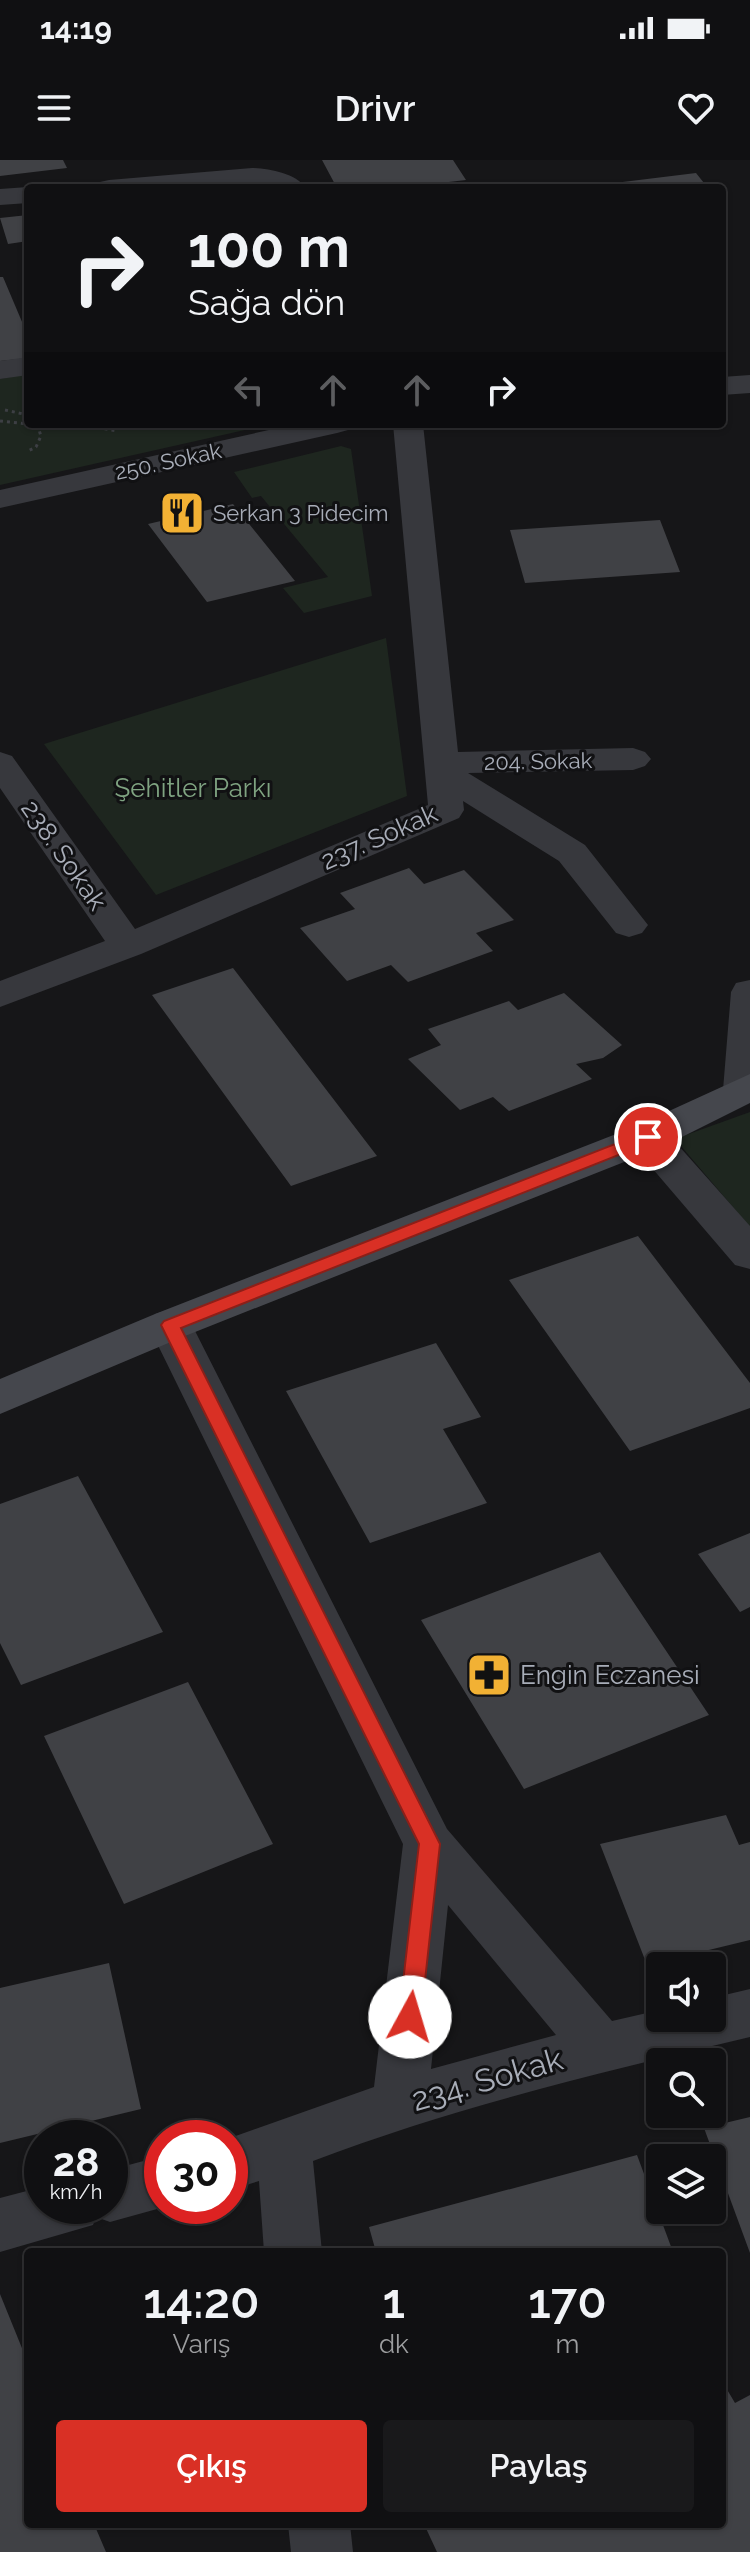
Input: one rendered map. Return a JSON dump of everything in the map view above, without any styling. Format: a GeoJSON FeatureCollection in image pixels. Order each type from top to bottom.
{"type":"FeatureCollection","features":[{"type":"Feature","properties":{"kind":"main road"},"geometry":{"type":"LineString","coordinates":[[0,1397],[170,1325],[648,1137],[747,1089]]}},
{"type":"Feature","properties":{"kind":"street"},"geometry":{"type":"LineString","coordinates":[[157,184],[252,176],[268,177],[284,184]]}},
{"type":"Feature","properties":{"kind":"street"},"geometry":{"type":"LineString","coordinates":[[0,197],[24,195]]}},
{"type":"Feature","properties":{"kind":"street"},"geometry":{"type":"LineString","coordinates":[[0,370],[24,367]]}},
{"type":"Feature","properties":{"kind":"street"},"geometry":{"type":"LineString","coordinates":[[726,386],[750,384]]}},
{"type":"Feature","properties":{"kind":"street","name":"250. Sokak"},"geometry":{"type":"LineString","coordinates":[[0,499],[319,428]]}},
{"type":"Feature","properties":{"kind":"street","name":"237. Sokak"},"geometry":{"type":"LineString","coordinates":[[0,995],[128,946],[446,810],[408,428]]}},
{"type":"Feature","properties":{"kind":"street","name":"204. Sokak"},"geometry":{"type":"LineString","coordinates":[[442,768],[633,759]]}},
{"type":"Feature","properties":{"kind":"street","name":"238. Sokak"},"geometry":{"type":"LineString","coordinates":[[0,763],[128,946]]}},
{"type":"Feature","properties":{"kind":"street"},"geometry":{"type":"LineString","coordinates":[[442,768],[572,853],[629,925]]}},
{"type":"Feature","properties":{"kind":"street"},"geometry":{"type":"LineString","coordinates":[[747,1089],[750,992]]}},
{"type":"Feature","properties":{"kind":"street"},"geometry":{"type":"LineString","coordinates":[[648,1137],[750,1254]]}},
{"type":"Feature","properties":{"kind":"street"},"geometry":{"type":"LineString","coordinates":[[170,1325],[429,1844],[600,2047]]}},
{"type":"Feature","properties":{"kind":"street"},"geometry":{"type":"LineString","coordinates":[[400,2104],[429,1844]]}},
{"type":"Feature","properties":{"kind":"street","name":"234. Sokak"},"geometry":{"type":"LineString","coordinates":[[248,2159],[284,2149],[400,2104],[600,2047],[750,2013]]}},
{"type":"Feature","properties":{"kind":"street"},"geometry":{"type":"LineString","coordinates":[[284,2149],[293,2248]]}},
{"type":"Feature","properties":{"kind":"street"},"geometry":{"type":"LineString","coordinates":[[0,2225],[24,2219]]}},
{"type":"Feature","properties":{"kind":"street"},"geometry":{"type":"LineString","coordinates":[[319,2528],[322,2552]]}},
{"type":"Feature","properties":{"kind":"path"},"geometry":{"type":"LineString","coordinates":[[0,409],[24,414]]}},
{"type":"Feature","properties":{"kind":"path"},"geometry":{"type":"LineString","coordinates":[[16,421],[24,415]]}},
{"type":"Feature","properties":{"kind":"path"},"geometry":{"type":"LineString","coordinates":[[0,421],[24,423]]}},
{"type":"Feature","properties":{"kind":"path"},"geometry":{"type":"LineString","coordinates":[[27,452],[36,447],[41,436],[35,428]]}},
{"type":"Feature","properties":{"kind":"path"},"geometry":{"type":"LineString","coordinates":[[100,428],[122,432]]}},
{"type":"Feature","properties":{"kind":"green space"},"geometry":{"type":"Polygon","coordinates":[[[24,375],[24,428],[254,428],[0,485],[0,379],[24,375]]]}},
{"type":"Feature","properties":{"kind":"green space"},"geometry":{"type":"Polygon","coordinates":[[[341,446],[351,449],[372,596],[304,613],[283,588],[328,577],[261,496],[252,498],[234,472],[341,446]]]}},
{"type":"Feature","properties":{"kind":"green space","name":"Şehitler Parkı"},"geometry":{"type":"Polygon","coordinates":[[[386,638],[407,796],[156,895],[44,744],[386,638]]]}},
{"type":"Feature","properties":{"kind":"green space"},"geometry":{"type":"Polygon","coordinates":[[[750,1112],[750,1227],[675,1139],[750,1112]]]}},
{"type":"Feature","properties":{"kind":"building"},"geometry":{"type":"Polygon","coordinates":[[[0,160],[63,160],[67,168],[0,176],[0,160]]]}},
{"type":"Feature","properties":{"kind":"building"},"geometry":{"type":"Polygon","coordinates":[[[322,160],[453,160],[466,180],[432,184],[335,184],[322,160]]]}},
{"type":"Feature","properties":{"kind":"building"},"geometry":{"type":"Polygon","coordinates":[[[696,173],[705,184],[606,184],[696,173]]]}},
{"type":"Feature","properties":{"kind":"building"},"geometry":{"type":"Polygon","coordinates":[[[24,215],[24,242],[8,244],[0,218],[24,215]]]}},
{"type":"Feature","properties":{"kind":"building"},"geometry":{"type":"Polygon","coordinates":[[[0,277],[3,277],[24,327],[24,358],[0,361],[0,277]]]}},
{"type":"Feature","properties":{"kind":"building"},"geometry":{"type":"Polygon","coordinates":[[[233,504],[295,581],[207,602],[148,524],[233,504]]]}},
{"type":"Feature","properties":{"kind":"building"},"geometry":{"type":"Polygon","coordinates":[[[660,520],[680,572],[525,583],[510,530],[660,520]]]}},
{"type":"Feature","properties":{"kind":"building"},"geometry":{"type":"Polygon","coordinates":[[[409,868],[424,884],[464,870],[514,920],[476,933],[493,951],[408,982],[391,965],[347,981],[300,928],[355,909],[340,893],[409,868]]]}},
{"type":"Feature","properties":{"kind":"building"},"geometry":{"type":"Polygon","coordinates":[[[233,968],[377,1156],[291,1186],[152,995],[233,968]]]}},
{"type":"Feature","properties":{"kind":"building"},"geometry":{"type":"Polygon","coordinates":[[[564,993],[622,1045],[603,1058],[576,1064],[592,1079],[509,1111],[493,1097],[460,1110],[408,1059],[441,1045],[428,1029],[509,1001],[518,1010],[564,993]]]}},
{"type":"Feature","properties":{"kind":"building"},"geometry":{"type":"Polygon","coordinates":[[[638,1236],[750,1383],[750,1408],[630,1451],[509,1280],[638,1236]]]}},
{"type":"Feature","properties":{"kind":"building"},"geometry":{"type":"Polygon","coordinates":[[[436,1343],[481,1417],[443,1429],[487,1503],[370,1543],[286,1391],[436,1343]]]}},
{"type":"Feature","properties":{"kind":"building"},"geometry":{"type":"Polygon","coordinates":[[[78,1476],[163,1632],[21,1685],[0,1643],[0,1504],[78,1476]]]}},
{"type":"Feature","properties":{"kind":"building"},"geometry":{"type":"Polygon","coordinates":[[[750,1533],[750,1607],[740,1612],[698,1554],[750,1533]]]}},
{"type":"Feature","properties":{"kind":"building"},"geometry":{"type":"Polygon","coordinates":[[[600,1552],[709,1715],[524,1789],[421,1620],[600,1552]]]}},
{"type":"Feature","properties":{"kind":"building"},"geometry":{"type":"Polygon","coordinates":[[[188,1682],[273,1844],[124,1904],[44,1736],[188,1682]]]}},
{"type":"Feature","properties":{"kind":"building"},"geometry":{"type":"Polygon","coordinates":[[[726,1815],[739,1845],[750,1842],[750,1940],[701,1952],[646,1952],[646,1962],[600,1844],[726,1815]]]}},
{"type":"Feature","properties":{"kind":"building"},"geometry":{"type":"Polygon","coordinates":[[[109,1963],[141,2109],[95,2120],[24,2120],[24,2137],[0,2143],[0,1988],[109,1963]]]}},
{"type":"Feature","properties":{"kind":"building"},"geometry":{"type":"Polygon","coordinates":[[[750,2117],[750,2253],[726,2188],[726,2144],[710,2144],[704,2128],[726,2128],[726,2123],[750,2117]]]}},
{"type":"Feature","properties":{"kind":"building"},"geometry":{"type":"Polygon","coordinates":[[[637,2155],[646,2179],[646,2224],[663,2224],[672,2248],[375,2248],[369,2227],[637,2155]]]}},
{"type":"Feature","properties":{"kind":"building"},"geometry":{"type":"Polygon","coordinates":[[[0,2294],[24,2353],[24,2528],[96,2528],[106,2552],[0,2552],[0,2294]]]}},
{"type":"Feature","properties":{"kind":"building"},"geometry":{"type":"Polygon","coordinates":[[[726,2388],[735,2403],[750,2395],[750,2552],[437,2552],[426,2528],[726,2528],[726,2388]]]}},
{"type":"Feature","properties":{"kind":"place","name":"Serkan 3 Pidecim"},"geometry":{"type":"Point","coordinates":[182,513]}},
{"type":"Feature","properties":{"kind":"place","name":"Engin Eczanesi"},"geometry":{"type":"Point","coordinates":[489,1675]}},
{"type":"Feature","properties":{"kind":"route"},"geometry":{"type":"LineString","coordinates":[[410,2017],[429,1844],[170,1325],[648,1137]]}}]}
